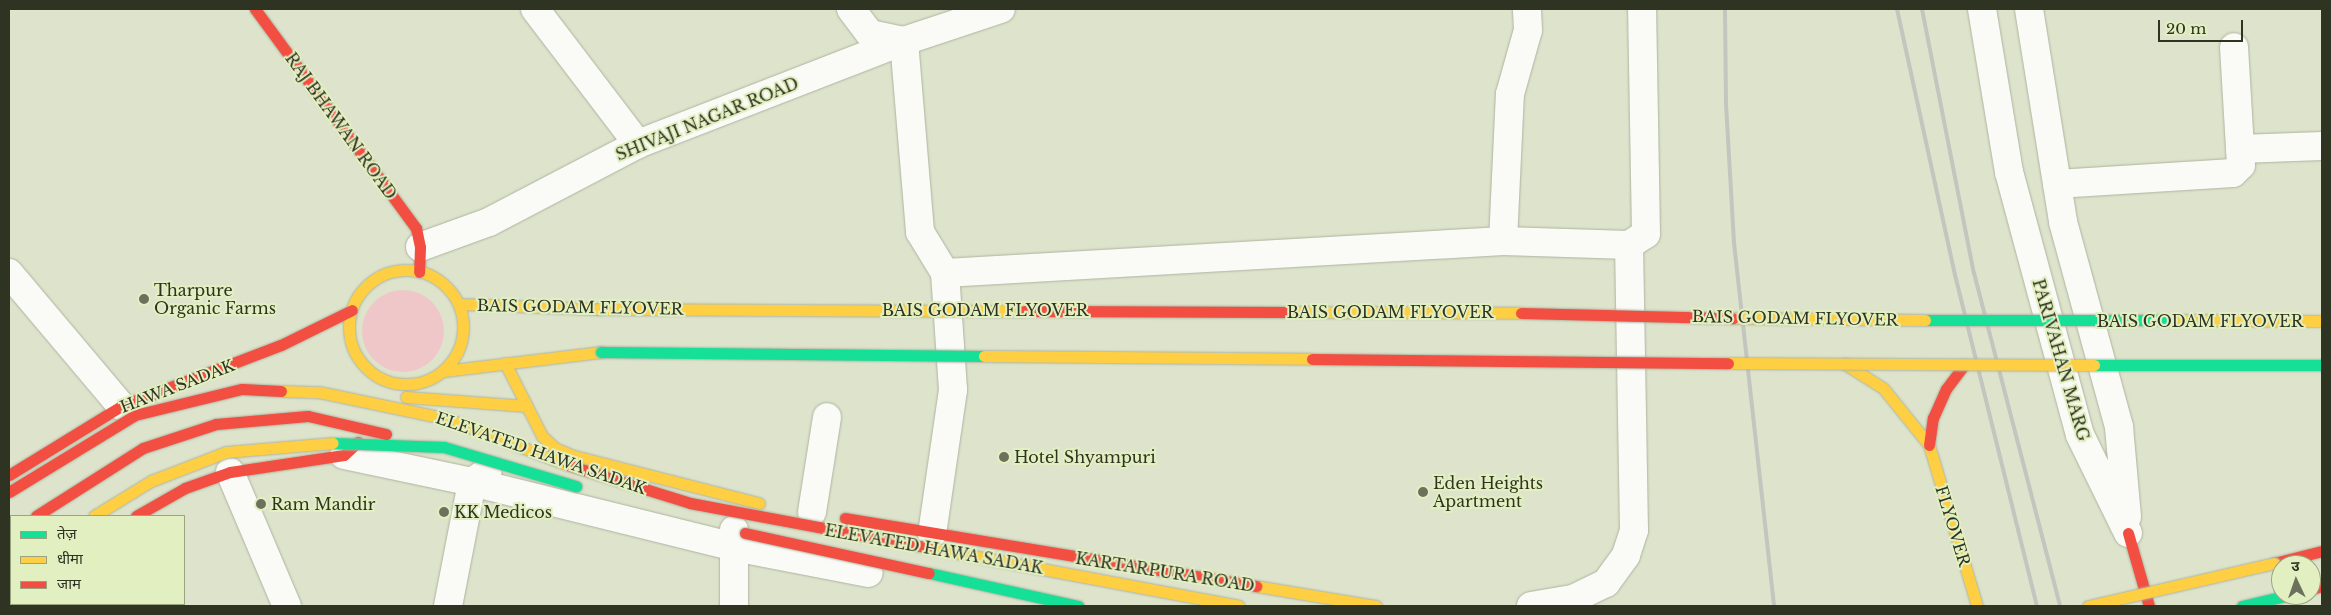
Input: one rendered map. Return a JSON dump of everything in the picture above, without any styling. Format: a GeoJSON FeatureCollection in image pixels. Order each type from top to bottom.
{"type":"FeatureCollection","features":[{"type":"Feature","properties":{"kind":"main road","name":"RAJ BHAWAN ROAD"},"geometry":{"type":"LineString","coordinates":[[255,9],[416,228],[420,259]]}},
{"type":"Feature","properties":{"kind":"main road"},"geometry":{"type":"LineString","coordinates":[[444,371],[456,357],[462,340],[463,321],[459,304],[449,289],[436,278],[420,259],[402,271],[386,274],[359,295],[352,310],[349,328],[352,346],[361,362],[375,375],[391,383],[410,384],[423,381],[444,371],[600,352],[1964,365],[2322,365]]}},
{"type":"Feature","properties":{"kind":"main road","name":"BAIS GODAM FLYOVER"},"geometry":{"type":"LineString","coordinates":[[459,304],[598,309],[1555,313],[1798,319],[2322,321]]}},
{"type":"Feature","properties":{"kind":"main road","name":"HAWA SADAK"},"geometry":{"type":"LineString","coordinates":[[9,476],[46,449],[122,406],[281,345],[352,310]]}},
{"type":"Feature","properties":{"kind":"main road"},"geometry":{"type":"LineString","coordinates":[[505,363],[542,436],[555,448],[574,456],[734,498],[773,505]]}},
{"type":"Feature","properties":{"kind":"main road","name":"FLYOVER"},"geometry":{"type":"LineString","coordinates":[[1845,364],[1883,388],[1929,445],[1977,606]]}},
{"type":"Feature","properties":{"kind":"main road","name":"FLYOVER"},"geometry":{"type":"LineString","coordinates":[[1929,445],[1933,418],[1964,365]]}},
{"type":"Feature","properties":{"kind":"main road"},"geometry":{"type":"LineString","coordinates":[[138,515],[185,488],[230,472],[344,455],[423,381]]}},
{"type":"Feature","properties":{"kind":"main road","name":"ELEVATED HAWA SADAK"},"geometry":{"type":"LineString","coordinates":[[9,492],[135,415],[242,390],[319,392],[448,419],[563,464],[690,503],[1239,606]]}},
{"type":"Feature","properties":{"kind":"main road"},"geometry":{"type":"LineString","coordinates":[[406,397],[526,406]]}},
{"type":"Feature","properties":{"kind":"main road"},"geometry":{"type":"LineString","coordinates":[[37,515],[77,487],[143,448],[216,424],[308,416],[444,447]]}},
{"type":"Feature","properties":{"kind":"main road","name":"ELEVATED HAWA SADAK"},"geometry":{"type":"LineString","coordinates":[[96,515],[152,481],[226,452],[321,443],[444,447],[586,490]]}},
{"type":"Feature","properties":{"kind":"main road","name":"KARTARPURA ROAD"},"geometry":{"type":"LineString","coordinates":[[816,513],[1033,551],[1376,606]]}},
{"type":"Feature","properties":{"kind":"main road"},"geometry":{"type":"LineString","coordinates":[[2128,533],[2149,606]]}},
{"type":"Feature","properties":{"kind":"main road","name":"ELEVATED HAWA SADAK"},"geometry":{"type":"LineString","coordinates":[[727,537],[1078,606]]}},
{"type":"Feature","properties":{"kind":"main road"},"geometry":{"type":"LineString","coordinates":[[2088,606],[2322,551]]}},
{"type":"Feature","properties":{"kind":"main road"},"geometry":{"type":"LineString","coordinates":[[2242,606],[2271,599]]}},
{"type":"Feature","properties":{"kind":"street"},"geometry":{"type":"LineString","coordinates":[[535,9],[638,144]]}},
{"type":"Feature","properties":{"kind":"street"},"geometry":{"type":"LineString","coordinates":[[851,9],[870,34],[904,41],[920,232],[945,273],[953,390],[932,534]]}},
{"type":"Feature","properties":{"kind":"street","name":"SHIVAJI NAGAR ROAD"},"geometry":{"type":"LineString","coordinates":[[420,259],[638,144],[904,41],[1001,9]]}},
{"type":"Feature","properties":{"kind":"street"},"geometry":{"type":"LineString","coordinates":[[1503,241],[1510,94],[1528,30],[1528,9]]}},
{"type":"Feature","properties":{"kind":"street"},"geometry":{"type":"LineString","coordinates":[[945,273],[1503,241],[1629,245],[1646,234],[1642,9]]}},
{"type":"Feature","properties":{"kind":"street","name":"PARIVAHAN MARG"},"geometry":{"type":"LineString","coordinates":[[1982,9],[2009,172],[2080,435],[2128,533]]}},
{"type":"Feature","properties":{"kind":"street"},"geometry":{"type":"LineString","coordinates":[[2029,9],[2064,222],[2119,427],[2128,533]]}},
{"type":"Feature","properties":{"kind":"street"},"geometry":{"type":"LineString","coordinates":[[2057,184],[2233,173],[2241,165],[2234,47]]}},
{"type":"Feature","properties":{"kind":"street"},"geometry":{"type":"LineString","coordinates":[[2240,149],[2322,146]]}},
{"type":"Feature","properties":{"kind":"street"},"geometry":{"type":"LineString","coordinates":[[1531,606],[1573,599],[1606,582],[1626,555],[1634,530],[1629,245]]}},
{"type":"Feature","properties":{"kind":"street"},"geometry":{"type":"LineString","coordinates":[[9,273],[122,406]]}},
{"type":"Feature","properties":{"kind":"street"},"geometry":{"type":"LineString","coordinates":[[816,513],[827,417]]}},
{"type":"Feature","properties":{"kind":"street"},"geometry":{"type":"LineString","coordinates":[[448,606],[472,482],[542,436]]}},
{"type":"Feature","properties":{"kind":"street"},"geometry":{"type":"LineString","coordinates":[[344,455],[727,537],[1030,605],[1033,551]]}},
{"type":"Feature","properties":{"kind":"street"},"geometry":{"type":"LineString","coordinates":[[230,472],[286,606]]}},
{"type":"Feature","properties":{"kind":"street"},"geometry":{"type":"LineString","coordinates":[[734,498],[727,537],[734,606]]}},
{"type":"Feature","properties":{"kind":"shaded area"},"geometry":{"type":"Polygon","coordinates":[[[403,290],[419,293],[432,302],[441,315],[444,331],[441,347],[432,360],[419,369],[403,372],[387,369],[374,360],[365,347],[362,331],[365,315],[374,302],[387,293],[403,290]]]}},
{"type":"Feature","properties":{"kind":"railway"},"geometry":{"type":"LineString","coordinates":[[1725,9],[1726,104],[1734,243],[1774,606]]}},
{"type":"Feature","properties":{"kind":"railway"},"geometry":{"type":"LineString","coordinates":[[1897,9],[1955,275],[2037,606]]}},
{"type":"Feature","properties":{"kind":"railway"},"geometry":{"type":"LineString","coordinates":[[1922,9],[1974,273],[2060,606]]}},
{"type":"Feature","properties":{"kind":"traffic: fast"},"geometry":{"type":"LineString","coordinates":[[1925,320],[2182,320]]}},
{"type":"Feature","properties":{"kind":"traffic: fast"},"geometry":{"type":"LineString","coordinates":[[601,352],[984,356]]}},
{"type":"Feature","properties":{"kind":"traffic: fast"},"geometry":{"type":"LineString","coordinates":[[2094,365],[2322,365]]}},
{"type":"Feature","properties":{"kind":"traffic: fast"},"geometry":{"type":"LineString","coordinates":[[333,443],[444,447],[576,486]]}},
{"type":"Feature","properties":{"kind":"traffic: fast"},"geometry":{"type":"LineString","coordinates":[[929,573],[1078,606]]}},
{"type":"Feature","properties":{"kind":"traffic: fast"},"geometry":{"type":"LineString","coordinates":[[2242,606],[2271,599]]}},
{"type":"Feature","properties":{"kind":"traffic: slow"},"geometry":{"type":"LineString","coordinates":[[406,270],[428,275],[446,287],[458,305],[463,327],[458,349],[446,367],[428,379],[406,384],[384,379],[366,367],[354,349],[349,327],[354,305],[366,287],[384,275],[406,270]]}},
{"type":"Feature","properties":{"kind":"traffic: slow"},"geometry":{"type":"LineString","coordinates":[[459,304],[598,309]]}},
{"type":"Feature","properties":{"kind":"traffic: slow"},"geometry":{"type":"LineString","coordinates":[[598,309],[1024,311]]}},
{"type":"Feature","properties":{"kind":"traffic: slow"},"geometry":{"type":"LineString","coordinates":[[1286,312],[1521,313]]}},
{"type":"Feature","properties":{"kind":"traffic: slow"},"geometry":{"type":"LineString","coordinates":[[1733,318],[1925,320]]}},
{"type":"Feature","properties":{"kind":"traffic: slow"},"geometry":{"type":"LineString","coordinates":[[2182,320],[2322,321]]}},
{"type":"Feature","properties":{"kind":"traffic: slow"},"geometry":{"type":"LineString","coordinates":[[444,371],[601,352]]}},
{"type":"Feature","properties":{"kind":"traffic: slow"},"geometry":{"type":"LineString","coordinates":[[984,356],[1312,359]]}},
{"type":"Feature","properties":{"kind":"traffic: slow"},"geometry":{"type":"LineString","coordinates":[[505,363],[542,436],[555,448],[574,456],[759,503]]}},
{"type":"Feature","properties":{"kind":"traffic: slow"},"geometry":{"type":"LineString","coordinates":[[1728,363],[2094,365]]}},
{"type":"Feature","properties":{"kind":"traffic: slow"},"geometry":{"type":"LineString","coordinates":[[1845,364],[1883,388],[1929,445],[1977,606]]}},
{"type":"Feature","properties":{"kind":"traffic: slow"},"geometry":{"type":"LineString","coordinates":[[281,391],[319,392],[448,419],[568,465]]}},
{"type":"Feature","properties":{"kind":"traffic: slow"},"geometry":{"type":"LineString","coordinates":[[406,397],[527,406]]}},
{"type":"Feature","properties":{"kind":"traffic: slow"},"geometry":{"type":"LineString","coordinates":[[96,515],[151,481],[226,452],[333,443]]}},
{"type":"Feature","properties":{"kind":"traffic: slow"},"geometry":{"type":"LineString","coordinates":[[930,548],[1239,606]]}},
{"type":"Feature","properties":{"kind":"traffic: slow"},"geometry":{"type":"LineString","coordinates":[[2088,606],[2271,564]]}},
{"type":"Feature","properties":{"kind":"traffic: slow"},"geometry":{"type":"LineString","coordinates":[[1256,586],[1376,606]]}},
{"type":"Feature","properties":{"kind":"traffic: jam"},"geometry":{"type":"LineString","coordinates":[[255,9],[416,228],[420,247],[419,272]]}},
{"type":"Feature","properties":{"kind":"traffic: jam"},"geometry":{"type":"LineString","coordinates":[[9,475],[121,406],[281,345],[352,310]]}},
{"type":"Feature","properties":{"kind":"traffic: jam"},"geometry":{"type":"LineString","coordinates":[[1024,311],[1286,312]]}},
{"type":"Feature","properties":{"kind":"traffic: jam"},"geometry":{"type":"LineString","coordinates":[[1521,313],[1733,318]]}},
{"type":"Feature","properties":{"kind":"traffic: jam"},"geometry":{"type":"LineString","coordinates":[[1312,359],[1728,363]]}},
{"type":"Feature","properties":{"kind":"traffic: jam"},"geometry":{"type":"LineString","coordinates":[[1929,445],[1933,418],[1946,389],[1964,365]]}},
{"type":"Feature","properties":{"kind":"traffic: jam"},"geometry":{"type":"LineString","coordinates":[[9,492],[135,415],[242,389],[281,391]]}},
{"type":"Feature","properties":{"kind":"traffic: jam"},"geometry":{"type":"LineString","coordinates":[[38,515],[143,448],[216,424],[308,416],[386,434]]}},
{"type":"Feature","properties":{"kind":"traffic: jam"},"geometry":{"type":"LineString","coordinates":[[138,515],[185,488],[230,472],[344,455],[358,442]]}},
{"type":"Feature","properties":{"kind":"traffic: jam"},"geometry":{"type":"LineString","coordinates":[[568,465],[690,503],[930,548]]}},
{"type":"Feature","properties":{"kind":"traffic: jam"},"geometry":{"type":"LineString","coordinates":[[845,518],[1256,586]]}},
{"type":"Feature","properties":{"kind":"traffic: jam"},"geometry":{"type":"LineString","coordinates":[[745,533],[929,573]]}},
{"type":"Feature","properties":{"kind":"traffic: jam"},"geometry":{"type":"LineString","coordinates":[[2128,533],[2149,606]]}},
{"type":"Feature","properties":{"kind":"traffic: jam"},"geometry":{"type":"LineString","coordinates":[[2306,555],[2322,551]]}},
{"type":"Feature","properties":{"kind":"place","name":"Tharpure Organic Farms"},"geometry":{"type":"Point","coordinates":[144,299]}},
{"type":"Feature","properties":{"kind":"place","name":"Hotel Shyampuri"},"geometry":{"type":"Point","coordinates":[1004,457]}},
{"type":"Feature","properties":{"kind":"place","name":"Eden Heights Apartment"},"geometry":{"type":"Point","coordinates":[1423,492]}},
{"type":"Feature","properties":{"kind":"place","name":"Ram Mandir"},"geometry":{"type":"Point","coordinates":[261,504]}},
{"type":"Feature","properties":{"kind":"place","name":"KK Medicos"},"geometry":{"type":"Point","coordinates":[444,512]}}]}
